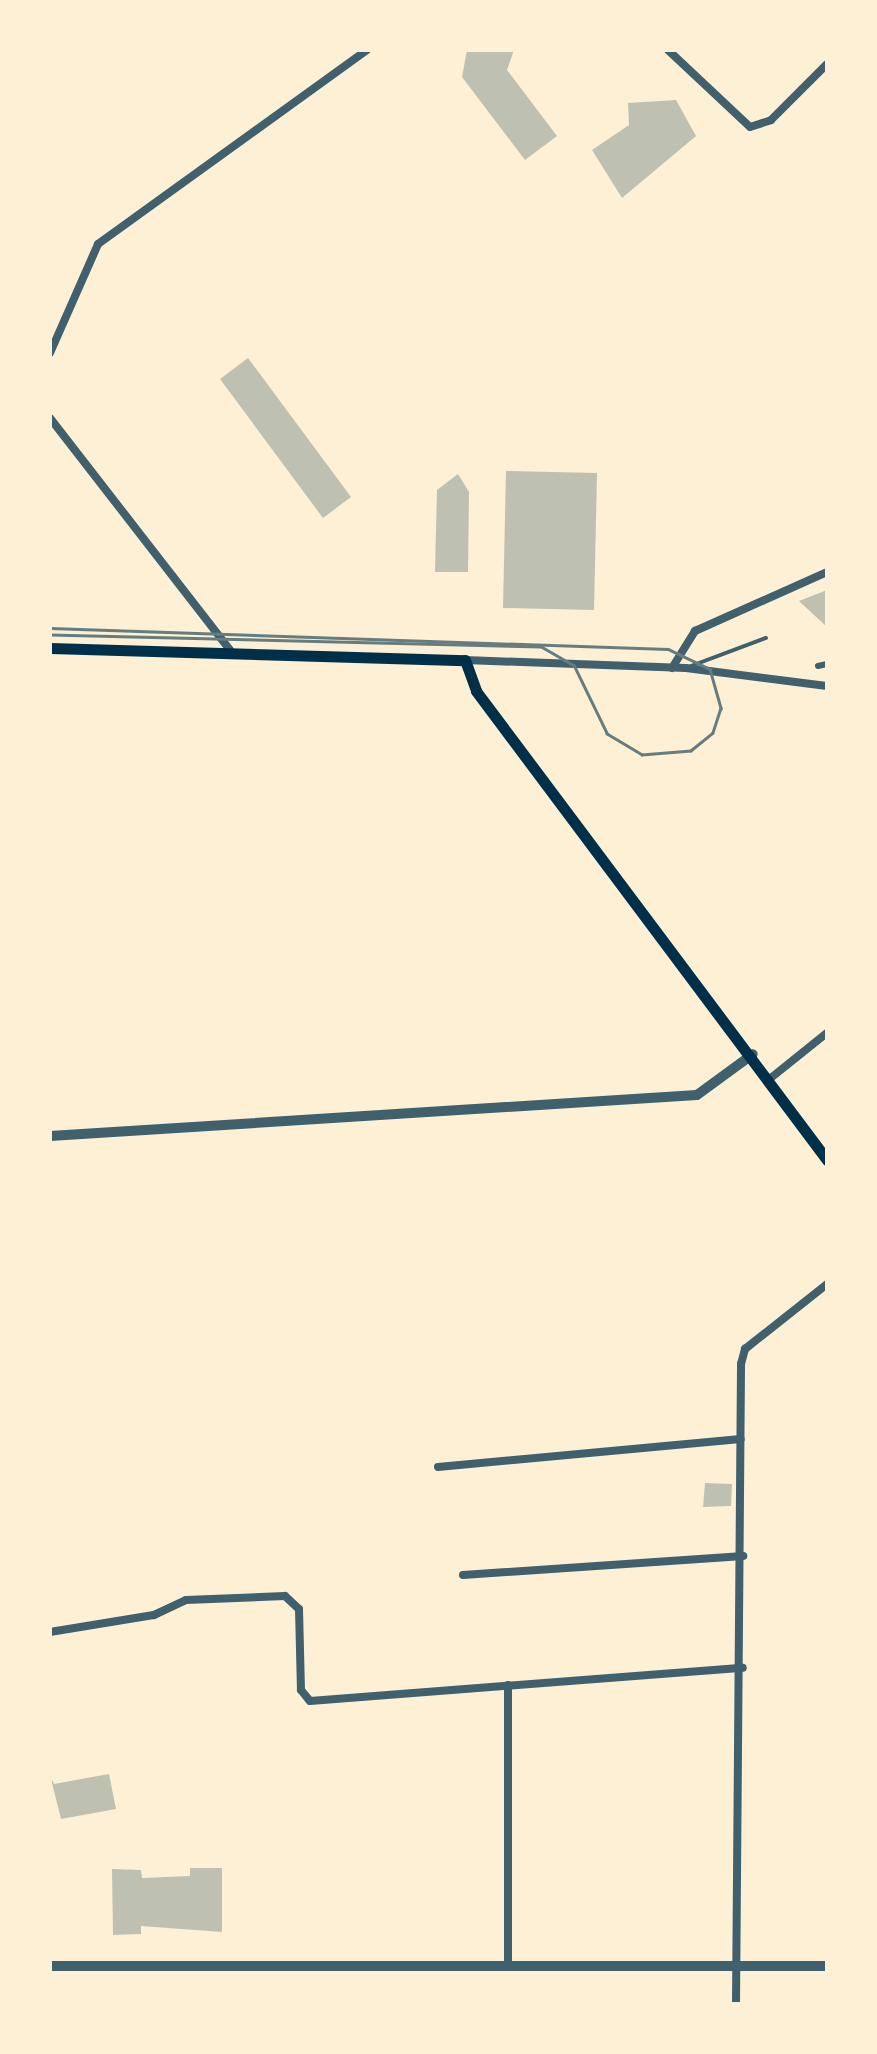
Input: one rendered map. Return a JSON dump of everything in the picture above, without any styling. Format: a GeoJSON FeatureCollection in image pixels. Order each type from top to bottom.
{"type":"FeatureCollection","features":[{"type":"Feature","properties":{"kind":"main road"},"geometry":{"type":"LineString","coordinates":[[50,648],[236,658],[465,660],[476,691],[772,1077],[827,1160]]}},
{"type":"Feature","properties":{"kind":"street"},"geometry":{"type":"LineString","coordinates":[[50,353],[98,244],[367,50]]}},
{"type":"Feature","properties":{"kind":"street"},"geometry":{"type":"LineString","coordinates":[[668,50],[750,127],[771,120],[827,64]]}},
{"type":"Feature","properties":{"kind":"street"},"geometry":{"type":"LineString","coordinates":[[50,418],[236,658]]}},
{"type":"Feature","properties":{"kind":"street"},"geometry":{"type":"LineString","coordinates":[[672,668],[694,630],[827,572]]}},
{"type":"Feature","properties":{"kind":"street"},"geometry":{"type":"LineString","coordinates":[[465,660],[686,668],[807,678],[827,686]]}},
{"type":"Feature","properties":{"kind":"street"},"geometry":{"type":"LineString","coordinates":[[772,1077],[827,1033]]}},
{"type":"Feature","properties":{"kind":"street"},"geometry":{"type":"LineString","coordinates":[[50,1136],[697,1094],[754,1053]]}},
{"type":"Feature","properties":{"kind":"street"},"geometry":{"type":"LineString","coordinates":[[736,2004],[742,1967],[742,1439],[746,1349],[827,1284]]}},
{"type":"Feature","properties":{"kind":"street"},"geometry":{"type":"LineString","coordinates":[[438,1467],[742,1439]]}},
{"type":"Feature","properties":{"kind":"street"},"geometry":{"type":"LineString","coordinates":[[462,1575],[744,1556]]}},
{"type":"Feature","properties":{"kind":"street"},"geometry":{"type":"LineString","coordinates":[[50,1632],[137,1619],[186,1600],[285,1596],[299,1609],[301,1690],[310,1701],[744,1668]]}},
{"type":"Feature","properties":{"kind":"street"},"geometry":{"type":"LineString","coordinates":[[508,1685],[508,1967]]}},
{"type":"Feature","properties":{"kind":"street"},"geometry":{"type":"LineString","coordinates":[[50,1966],[827,1966]]}},
{"type":"Feature","properties":{"kind":"lane"},"geometry":{"type":"LineString","coordinates":[[686,668],[766,638]]}},
{"type":"Feature","properties":{"kind":"building"},"geometry":{"type":"Polygon","coordinates":[[[467,50],[514,50],[507,70],[557,136],[525,160],[462,77],[467,50]]]}},
{"type":"Feature","properties":{"kind":"building"},"geometry":{"type":"Polygon","coordinates":[[[676,100],[696,136],[622,198],[592,150],[629,125],[628,103],[676,100]]]}},
{"type":"Feature","properties":{"kind":"building"},"geometry":{"type":"Polygon","coordinates":[[[248,358],[351,497],[323,518],[220,379],[248,358]]]}},
{"type":"Feature","properties":{"kind":"building"},"geometry":{"type":"Polygon","coordinates":[[[506,471],[597,473],[594,610],[503,608],[506,471]]]}},
{"type":"Feature","properties":{"kind":"building"},"geometry":{"type":"Polygon","coordinates":[[[458,474],[469,492],[468,572],[435,572],[437,490],[458,474]]]}},
{"type":"Feature","properties":{"kind":"building"},"geometry":{"type":"Polygon","coordinates":[[[827,590],[827,627],[799,601],[827,590]]]}},
{"type":"Feature","properties":{"kind":"building"},"geometry":{"type":"Polygon","coordinates":[[[705,1483],[732,1484],[731,1506],[703,1507],[705,1483]]]}},
{"type":"Feature","properties":{"kind":"building"},"geometry":{"type":"Polygon","coordinates":[[[109,1774],[116,1809],[61,1819],[50,1775],[54,1784],[109,1774]]]}},
{"type":"Feature","properties":{"kind":"building"},"geometry":{"type":"Polygon","coordinates":[[[190,1868],[222,1868],[222,1932],[141,1926],[141,1934],[113,1935],[112,1869],[141,1870],[142,1878],[190,1876],[190,1868]]]}},
{"type":"Feature","properties":{"kind":"tram line"},"geometry":{"type":"LineString","coordinates":[[50,628],[668,649],[710,669],[721,708],[713,733],[691,751],[642,755],[607,734],[574,666],[541,647],[50,635]]}}]}
